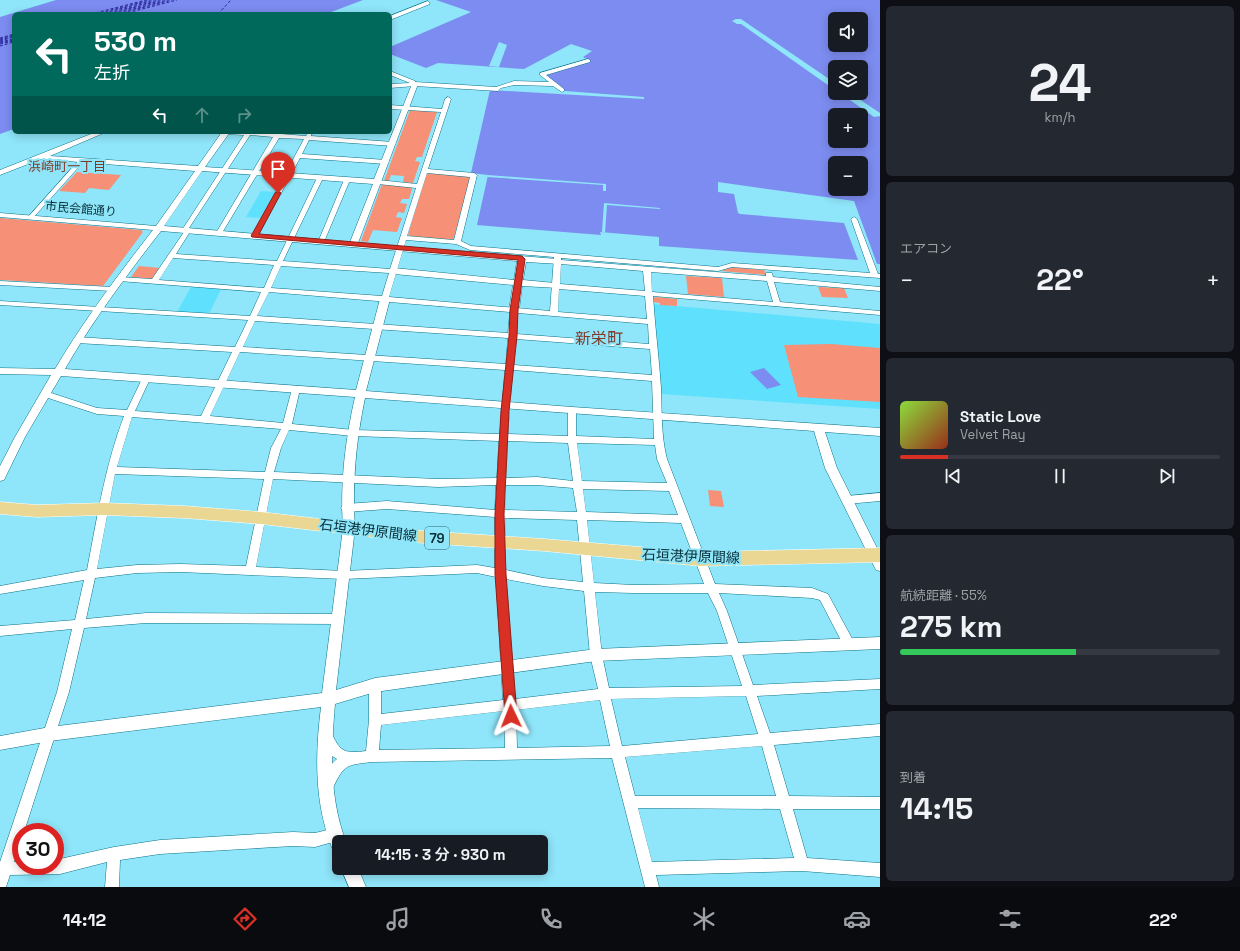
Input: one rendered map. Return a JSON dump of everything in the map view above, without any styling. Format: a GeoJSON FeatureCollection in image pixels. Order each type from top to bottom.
{"type":"FeatureCollection","features":[{"type":"Feature","properties":{"kind":"main road","name":"石垣港伊原間線"},"geometry":{"type":"LineString","coordinates":[[0,508],[37,511],[104,510],[184,512],[261,518],[423,537],[500,541],[701,559],[878,558]]}},
{"type":"Feature","properties":{"kind":"street"},"geometry":{"type":"LineString","coordinates":[[392,17],[428,3]]}},
{"type":"Feature","properties":{"kind":"street"},"geometry":{"type":"LineString","coordinates":[[562,90],[542,74],[588,61]]}},
{"type":"Feature","properties":{"kind":"street"},"geometry":{"type":"LineString","coordinates":[[392,74],[415,84]]}},
{"type":"Feature","properties":{"kind":"street"},"geometry":{"type":"LineString","coordinates":[[392,86],[415,84],[498,89],[499,87],[514,83],[554,84]]}},
{"type":"Feature","properties":{"kind":"street"},"geometry":{"type":"LineString","coordinates":[[353,245],[415,84]]}},
{"type":"Feature","properties":{"kind":"street"},"geometry":{"type":"LineString","coordinates":[[336,835],[327,790],[325,732],[349,528],[346,508],[354,433],[370,357],[385,299],[419,186],[448,99]]}},
{"type":"Feature","properties":{"kind":"street"},"geometry":{"type":"LineString","coordinates":[[392,106],[444,111]]}},
{"type":"Feature","properties":{"kind":"street"},"geometry":{"type":"LineString","coordinates":[[0,173],[97,134]]}},
{"type":"Feature","properties":{"kind":"street"},"geometry":{"type":"LineString","coordinates":[[0,477],[20,437],[77,340],[119,279],[159,228],[225,134]]}},
{"type":"Feature","properties":{"kind":"street"},"geometry":{"type":"LineString","coordinates":[[154,282],[223,170],[247,134]]}},
{"type":"Feature","properties":{"kind":"street"},"geometry":{"type":"LineString","coordinates":[[219,233],[278,134],[309,135],[337,140],[393,144]]}},
{"type":"Feature","properties":{"kind":"street"},"geometry":{"type":"LineString","coordinates":[[337,140],[339,134]]}},
{"type":"Feature","properties":{"kind":"street"},"geometry":{"type":"LineString","coordinates":[[254,236],[309,135]]}},
{"type":"Feature","properties":{"kind":"street"},"geometry":{"type":"LineString","coordinates":[[39,156],[419,186]]}},
{"type":"Feature","properties":{"kind":"street"},"geometry":{"type":"LineString","coordinates":[[298,156],[386,162]]}},
{"type":"Feature","properties":{"kind":"street"},"geometry":{"type":"LineString","coordinates":[[31,217],[82,160]]}},
{"type":"Feature","properties":{"kind":"street"},"geometry":{"type":"LineString","coordinates":[[424,171],[474,175],[457,242]]}},
{"type":"Feature","properties":{"kind":"street"},"geometry":{"type":"LineString","coordinates":[[204,419],[320,178]]}},
{"type":"Feature","properties":{"kind":"street"},"geometry":{"type":"LineString","coordinates":[[321,242],[347,180]]}},
{"type":"Feature","properties":{"kind":"street","name":"市民会館通り"},"geometry":{"type":"LineString","coordinates":[[0,215],[522,259],[558,259]]}},
{"type":"Feature","properties":{"kind":"street"},"geometry":{"type":"LineString","coordinates":[[647,267],[718,269],[732,265],[878,276],[854,219]]}},
{"type":"Feature","properties":{"kind":"street"},"geometry":{"type":"LineString","coordinates":[[403,238],[457,242],[470,248],[558,259],[880,288]]}},
{"type":"Feature","properties":{"kind":"street"},"geometry":{"type":"LineString","coordinates":[[171,256],[394,271],[518,283],[880,313]]}},
{"type":"Feature","properties":{"kind":"street"},"geometry":{"type":"LineString","coordinates":[[511,754],[511,703],[501,574],[500,514],[506,405],[514,310],[522,259]]}},
{"type":"Feature","properties":{"kind":"street"},"geometry":{"type":"LineString","coordinates":[[554,314],[558,259]]}},
{"type":"Feature","properties":{"kind":"street"},"geometry":{"type":"LineString","coordinates":[[647,267],[656,378],[658,417],[657,442],[684,519],[701,559],[711,588],[722,611],[766,739],[802,864]]}},
{"type":"Feature","properties":{"kind":"street"},"geometry":{"type":"LineString","coordinates":[[768,268],[777,304]]}},
{"type":"Feature","properties":{"kind":"street"},"geometry":{"type":"LineString","coordinates":[[119,279],[385,299],[651,322]]}},
{"type":"Feature","properties":{"kind":"street"},"geometry":{"type":"LineString","coordinates":[[0,283],[112,289]]}},
{"type":"Feature","properties":{"kind":"street"},"geometry":{"type":"LineString","coordinates":[[0,303],[378,326],[653,347]]}},
{"type":"Feature","properties":{"kind":"street"},"geometry":{"type":"LineString","coordinates":[[77,340],[370,357],[656,378]]}},
{"type":"Feature","properties":{"kind":"street"},"geometry":{"type":"LineString","coordinates":[[0,371],[57,372],[221,383],[362,393],[572,411],[880,432]]}},
{"type":"Feature","properties":{"kind":"street"},"geometry":{"type":"LineString","coordinates":[[0,885],[3,869],[63,692],[91,574],[112,470],[129,414],[146,379]]}},
{"type":"Feature","properties":{"kind":"street"},"geometry":{"type":"LineString","coordinates":[[250,571],[276,448],[287,426],[296,389]]}},
{"type":"Feature","properties":{"kind":"street"},"geometry":{"type":"LineString","coordinates":[[45,394],[96,411],[287,426],[354,433],[504,437],[572,441],[657,442]]}},
{"type":"Feature","properties":{"kind":"street"},"geometry":{"type":"LineString","coordinates":[[572,411],[572,441],[582,517],[584,549],[596,655],[617,752],[652,887]]}},
{"type":"Feature","properties":{"kind":"street"},"geometry":{"type":"LineString","coordinates":[[818,427],[831,468],[878,558]]}},
{"type":"Feature","properties":{"kind":"street"},"geometry":{"type":"LineString","coordinates":[[112,470],[348,478],[438,483],[537,481],[577,485],[672,487]]}},
{"type":"Feature","properties":{"kind":"street"},"geometry":{"type":"LineString","coordinates":[[847,500],[880,497]]}},
{"type":"Feature","properties":{"kind":"street"},"geometry":{"type":"LineString","coordinates":[[346,508],[387,505],[500,514],[684,519]]}},
{"type":"Feature","properties":{"kind":"street"},"geometry":{"type":"LineString","coordinates":[[0,590],[91,574],[137,569],[180,568],[344,575],[477,569],[543,582],[588,587],[634,589],[711,588],[812,593],[824,597],[850,644]]}},
{"type":"Feature","properties":{"kind":"street"},"geometry":{"type":"LineString","coordinates":[[0,631],[146,618],[338,618]]}},
{"type":"Feature","properties":{"kind":"street"},"geometry":{"type":"LineString","coordinates":[[0,743],[50,734],[328,699],[375,685],[596,655],[880,643]]}},
{"type":"Feature","properties":{"kind":"street"},"geometry":{"type":"LineString","coordinates":[[375,720],[511,703],[605,694],[749,691],[880,684]]}},
{"type":"Feature","properties":{"kind":"street"},"geometry":{"type":"LineString","coordinates":[[372,756],[375,720],[375,685]]}},
{"type":"Feature","properties":{"kind":"street"},"geometry":{"type":"LineString","coordinates":[[325,732],[333,750],[348,758],[372,756],[617,752],[880,730]]}},
{"type":"Feature","properties":{"kind":"street"},"geometry":{"type":"LineString","coordinates":[[327,790],[334,769],[348,758]]}},
{"type":"Feature","properties":{"kind":"street"},"geometry":{"type":"LineString","coordinates":[[630,802],[880,803]]}},
{"type":"Feature","properties":{"kind":"street"},"geometry":{"type":"LineString","coordinates":[[3,869],[60,867],[114,854],[160,847],[293,839],[332,840]]}},
{"type":"Feature","properties":{"kind":"street"},"geometry":{"type":"LineString","coordinates":[[112,887],[114,854]]}},
{"type":"Feature","properties":{"kind":"street"},"geometry":{"type":"LineString","coordinates":[[648,869],[802,864],[880,870]]}},
{"type":"Feature","properties":{"kind":"street"},"geometry":{"type":"LineString","coordinates":[[352,875],[354,886]]}},
{"type":"Feature","properties":{"kind":"shaded area"},"geometry":{"type":"Polygon","coordinates":[[[56,0],[363,0],[331,12],[16,12],[56,0]]]}},
{"type":"Feature","properties":{"kind":"shaded area"},"geometry":{"type":"Polygon","coordinates":[[[436,0],[880,0],[880,264],[877,264],[854,201],[718,182],[718,192],[734,194],[738,213],[740,214],[844,223],[858,260],[659,246],[659,237],[600,232],[601,235],[477,225],[488,175],[471,173],[490,90],[644,99],[644,97],[565,91],[546,75],[591,61],[583,57],[592,51],[571,44],[524,69],[438,63],[426,68],[392,55],[392,46],[471,12],[436,0]]]}},
{"type":"Feature","properties":{"kind":"shaded area"},"geometry":{"type":"Polygon","coordinates":[[[12,13],[12,130],[0,134],[0,17],[12,13]]]}},
{"type":"Feature","properties":{"kind":"shaded area"},"geometry":{"type":"Polygon","coordinates":[[[410,110],[437,112],[422,157],[417,157],[415,161],[420,162],[413,183],[403,182],[404,176],[391,175],[389,181],[384,181],[410,110]]]}},
{"type":"Feature","properties":{"kind":"shaded area"},"geometry":{"type":"Polygon","coordinates":[[[77,172],[121,175],[109,190],[89,188],[85,193],[59,191],[77,172]]]}},
{"type":"Feature","properties":{"kind":"shaded area"},"geometry":{"type":"Polygon","coordinates":[[[430,173],[467,176],[470,178],[454,238],[451,240],[411,237],[408,234],[426,175],[430,173]]]}},
{"type":"Feature","properties":{"kind":"shaded area"},"geometry":{"type":"Polygon","coordinates":[[[382,184],[413,186],[409,199],[402,199],[400,203],[407,204],[404,213],[398,212],[396,217],[402,218],[397,232],[373,230],[368,242],[361,241],[382,184]]]}},
{"type":"Feature","properties":{"kind":"shaded area"},"geometry":{"type":"Polygon","coordinates":[[[261,191],[275,192],[261,218],[246,217],[261,191]]]}},
{"type":"Feature","properties":{"kind":"shaded area"},"geometry":{"type":"Polygon","coordinates":[[[0,218],[141,230],[143,232],[103,286],[0,280],[0,218]]]}},
{"type":"Feature","properties":{"kind":"shaded area"},"geometry":{"type":"Polygon","coordinates":[[[139,266],[160,268],[153,279],[131,277],[139,266]]]}},
{"type":"Feature","properties":{"kind":"shaded area"},"geometry":{"type":"Polygon","coordinates":[[[732,267],[764,270],[767,275],[721,271],[732,267]]]}},
{"type":"Feature","properties":{"kind":"shaded area"},"geometry":{"type":"Polygon","coordinates":[[[686,276],[722,278],[724,297],[688,294],[686,276]]]}},
{"type":"Feature","properties":{"kind":"shaded area"},"geometry":{"type":"Polygon","coordinates":[[[191,287],[221,289],[209,314],[177,312],[191,287]]]}},
{"type":"Feature","properties":{"kind":"shaded area"},"geometry":{"type":"Polygon","coordinates":[[[818,287],[844,288],[848,298],[822,297],[818,287]]]}},
{"type":"Feature","properties":{"kind":"shaded area"},"geometry":{"type":"Polygon","coordinates":[[[653,298],[677,299],[677,306],[660,305],[660,303],[653,302],[653,298]]]}},
{"type":"Feature","properties":{"kind":"shaded area"},"geometry":{"type":"Polygon","coordinates":[[[653,304],[880,324],[880,409],[661,394],[653,304]]]}},
{"type":"Feature","properties":{"kind":"shaded area"},"geometry":{"type":"Polygon","coordinates":[[[831,344],[880,348],[880,402],[798,397],[784,345],[831,344]]]}},
{"type":"Feature","properties":{"kind":"shaded area"},"geometry":{"type":"Polygon","coordinates":[[[764,368],[781,385],[767,389],[750,372],[764,368]]]}},
{"type":"Feature","properties":{"kind":"shaded area"},"geometry":{"type":"Polygon","coordinates":[[[708,490],[721,491],[724,507],[710,506],[708,490]]]}},
{"type":"Feature","properties":{"kind":"pier"},"geometry":{"type":"Polygon","coordinates":[[[741,19],[828,78],[828,85],[741,24],[737,24],[732,21],[741,19]]]}},
{"type":"Feature","properties":{"kind":"pier"},"geometry":{"type":"Polygon","coordinates":[[[499,42],[507,45],[499,67],[489,66],[499,42]]]}},
{"type":"Feature","properties":{"kind":"pier"},"geometry":{"type":"Polygon","coordinates":[[[850,100],[860,100],[880,113],[880,116],[874,117],[868,113],[868,108],[861,108],[850,100]]]}},
{"type":"Feature","properties":{"kind":"pier"},"geometry":{"type":"Polygon","coordinates":[[[488,175],[606,184],[606,191],[603,191],[603,185],[487,177],[488,175]]]}},
{"type":"Feature","properties":{"kind":"pier"},"geometry":{"type":"Polygon","coordinates":[[[604,203],[660,209],[607,205],[605,233],[602,232],[604,203]]]}},
{"type":"Feature","properties":{"kind":"ferry route"},"geometry":{"type":"LineString","coordinates":[[99,12],[146,0]]}},
{"type":"Feature","properties":{"kind":"ferry route"},"geometry":{"type":"LineString","coordinates":[[104,12],[150,0]]}},
{"type":"Feature","properties":{"kind":"ferry route"},"geometry":{"type":"LineString","coordinates":[[108,12],[154,0]]}},
{"type":"Feature","properties":{"kind":"ferry route"},"geometry":{"type":"LineString","coordinates":[[113,12],[159,0]]}},
{"type":"Feature","properties":{"kind":"ferry route"},"geometry":{"type":"LineString","coordinates":[[117,12],[163,0]]}},
{"type":"Feature","properties":{"kind":"ferry route"},"geometry":{"type":"LineString","coordinates":[[122,12],[168,0]]}},
{"type":"Feature","properties":{"kind":"ferry route"},"geometry":{"type":"LineString","coordinates":[[126,12],[172,0]]}},
{"type":"Feature","properties":{"kind":"ferry route"},"geometry":{"type":"LineString","coordinates":[[131,12],[177,0]]}},
{"type":"Feature","properties":{"kind":"ferry route"},"geometry":{"type":"LineString","coordinates":[[220,12],[231,0]]}},
{"type":"Feature","properties":{"kind":"ferry route"},"geometry":{"type":"LineString","coordinates":[[0,38],[12,35]]}},
{"type":"Feature","properties":{"kind":"ferry route"},"geometry":{"type":"LineString","coordinates":[[0,39],[12,36]]}},
{"type":"Feature","properties":{"kind":"ferry route"},"geometry":{"type":"LineString","coordinates":[[0,40],[12,37]]}},
{"type":"Feature","properties":{"kind":"ferry route"},"geometry":{"type":"LineString","coordinates":[[0,41],[12,38]]}},
{"type":"Feature","properties":{"kind":"ferry route"},"geometry":{"type":"LineString","coordinates":[[0,42],[12,39]]}},
{"type":"Feature","properties":{"kind":"ferry route"},"geometry":{"type":"LineString","coordinates":[[0,43],[12,40]]}},
{"type":"Feature","properties":{"kind":"ferry route"},"geometry":{"type":"LineString","coordinates":[[0,44],[12,41]]}},
{"type":"Feature","properties":{"kind":"ferry route"},"geometry":{"type":"LineString","coordinates":[[0,46],[12,43]]}},
{"type":"Feature","properties":{"kind":"district","name":"浜崎町一丁目"},"geometry":{"type":"Point","coordinates":[67,166]}},
{"type":"Feature","properties":{"kind":"district","name":"新栄町"},"geometry":{"type":"Point","coordinates":[599,338]}},
{"type":"Feature","properties":{"kind":"route"},"geometry":{"type":"LineString","coordinates":[[278,193],[254,236],[522,259],[514,310],[513,336],[505,411],[500,514],[501,574],[511,716]]}}]}
